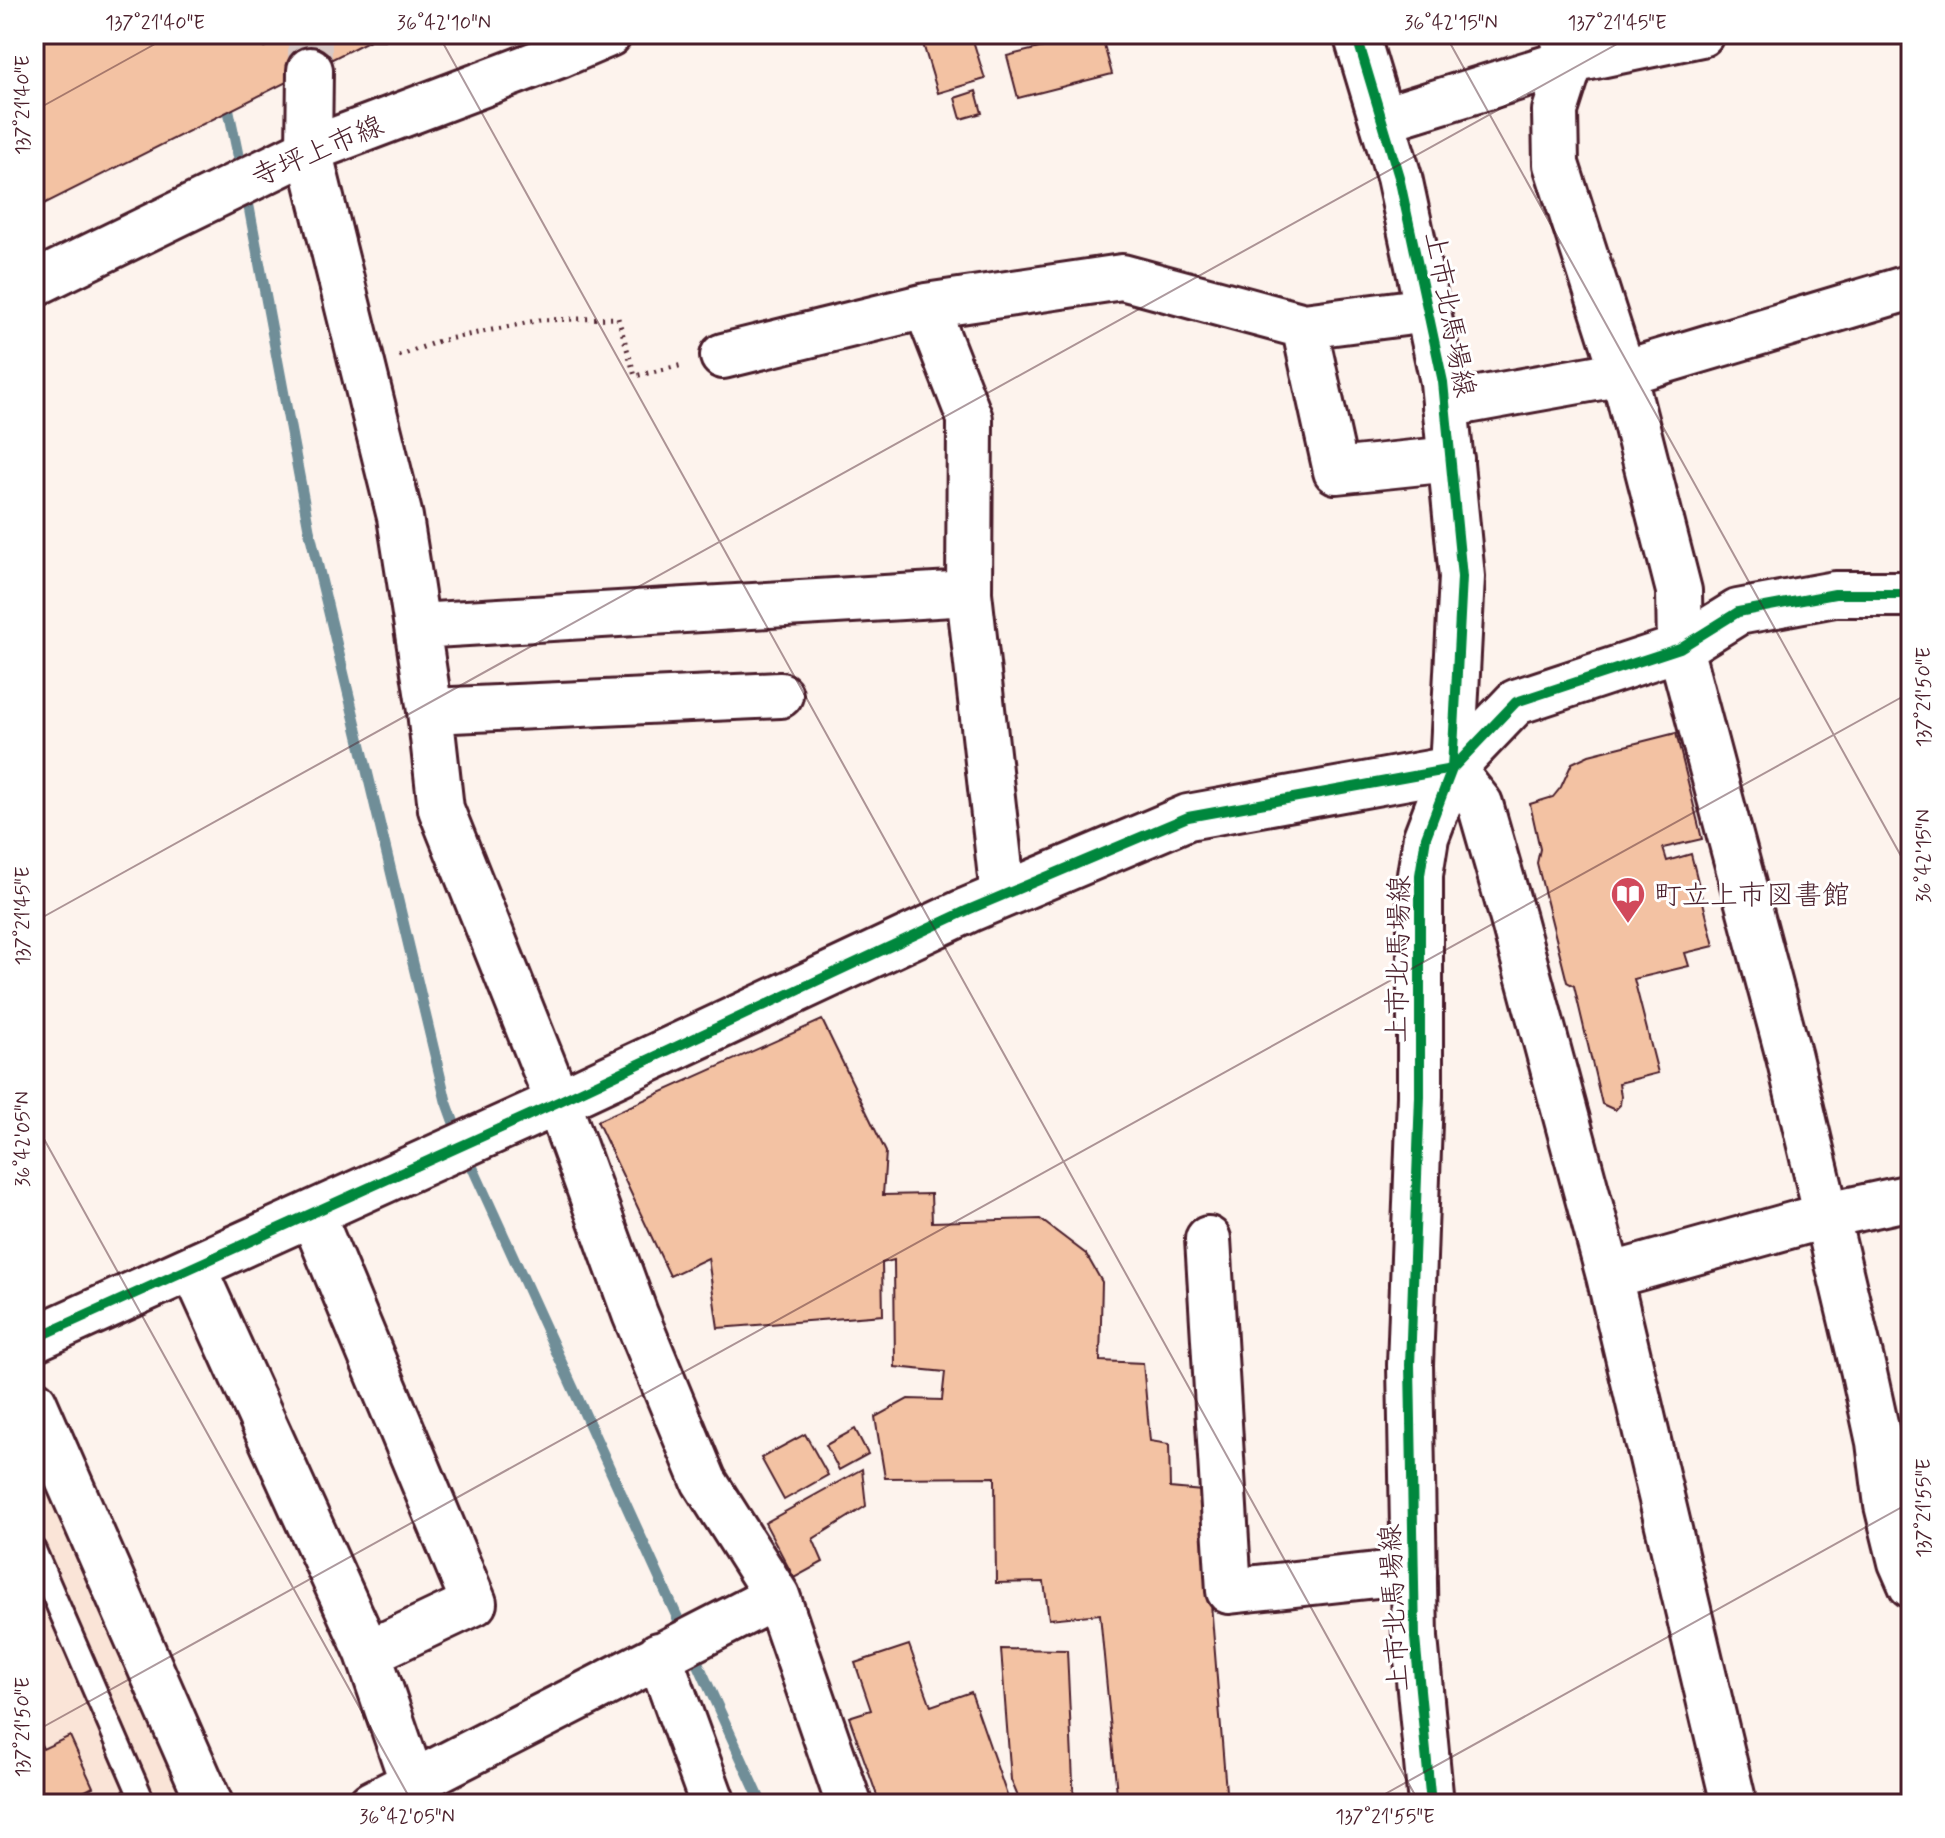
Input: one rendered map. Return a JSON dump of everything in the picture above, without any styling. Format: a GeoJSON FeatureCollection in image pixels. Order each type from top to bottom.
{"type":"FeatureCollection","features":[{"type":"Feature","properties":{"kind":"street","name":"寺坪上市線"},"geometry":{"type":"LineString","coordinates":[[34,284],[309,150],[609,34]]}},
{"type":"Feature","properties":{"kind":"street","name":"上市北馬場線"},"geometry":{"type":"LineString","coordinates":[[1356,34],[1399,177],[1428,310],[1445,405],[1462,577],[1452,769],[1426,837],[1420,875],[1420,1096],[1410,1365],[1415,1638],[1431,1804]]}},
{"type":"Feature","properties":{"kind":"street"},"geometry":{"type":"LineString","coordinates":[[1383,119],[1566,48],[1701,34]]}},
{"type":"Feature","properties":{"kind":"street"},"geometry":{"type":"LineString","coordinates":[[1566,48],[1555,111],[1556,164],[1623,373],[1679,591],[1680,648],[1828,1215],[1895,1437],[1887,1505],[1901,1562],[1911,1585]]}},
{"type":"Feature","properties":{"kind":"street"},"geometry":{"type":"LineString","coordinates":[[310,70],[309,150],[400,517],[430,711],[441,809],[558,1102],[635,1314],[704,1481],[777,1596],[849,1804]]}},
{"type":"Feature","properties":{"kind":"street"},"geometry":{"type":"LineString","coordinates":[[723,356],[926,306],[1122,277],[1304,326],[1428,310]]}},
{"type":"Feature","properties":{"kind":"street"},"geometry":{"type":"LineString","coordinates":[[1445,405],[1623,373],[1911,287]]}},
{"type":"Feature","properties":{"kind":"street"},"geometry":{"type":"LineString","coordinates":[[926,306],[970,419],[969,593],[1003,895]]}},
{"type":"Feature","properties":{"kind":"street"},"geometry":{"type":"LineString","coordinates":[[1304,326],[1336,471],[1451,459]]}},
{"type":"Feature","properties":{"kind":"street"},"geometry":{"type":"LineString","coordinates":[[417,626],[969,593]]}},
{"type":"Feature","properties":{"kind":"street"},"geometry":{"type":"LineString","coordinates":[[34,1339],[558,1102],[1003,895],[1188,817],[1452,769],[1516,702],[1680,648],[1738,612],[1835,594],[1911,594]]}},
{"type":"Feature","properties":{"kind":"street"},"geometry":{"type":"LineString","coordinates":[[430,711],[780,695]]}},
{"type":"Feature","properties":{"kind":"street"},"geometry":{"type":"LineString","coordinates":[[1452,769],[1480,804],[1513,919],[1609,1276],[1734,1804]]}},
{"type":"Feature","properties":{"kind":"street"},"geometry":{"type":"LineString","coordinates":[[1609,1276],[1828,1215],[1911,1197]]}},
{"type":"Feature","properties":{"kind":"street"},"geometry":{"type":"LineString","coordinates":[[312,1214],[474,1603],[368,1653]]}},
{"type":"Feature","properties":{"kind":"street"},"geometry":{"type":"LineString","coordinates":[[1208,1239],[1229,1591],[1414,1571]]}},
{"type":"Feature","properties":{"kind":"street"},"geometry":{"type":"LineString","coordinates":[[193,1267],[368,1653],[416,1792]]}},
{"type":"Feature","properties":{"kind":"street"},"geometry":{"type":"LineString","coordinates":[[34,1402],[210,1804]]}},
{"type":"Feature","properties":{"kind":"street"},"geometry":{"type":"LineString","coordinates":[[371,1804],[416,1792],[659,1655],[777,1596]]}},
{"type":"Feature","properties":{"kind":"street"},"geometry":{"type":"LineString","coordinates":[[659,1655],[713,1804]]}},
{"type":"Feature","properties":{"kind":"lane"},"geometry":{"type":"LineString","coordinates":[[34,1550],[144,1804]]}},
{"type":"Feature","properties":{"kind":"path"},"geometry":{"type":"LineString","coordinates":[[364,370],[439,341],[540,320],[618,318],[635,376],[723,356]]}},
{"type":"Feature","properties":{"kind":"shaded area"},"geometry":{"type":"Polygon","coordinates":[[[34,1437],[187,1804],[34,1804],[34,1437]]]}},
{"type":"Feature","properties":{"kind":"building"},"geometry":{"type":"Polygon","coordinates":[[[34,34],[256,34],[265,47],[290,34],[420,34],[401,40],[370,40],[34,209],[34,34]]]}},
{"type":"Feature","properties":{"kind":"building"},"geometry":{"type":"Polygon","coordinates":[[[920,34],[971,34],[985,79],[938,93],[920,34]]]}},
{"type":"Feature","properties":{"kind":"building"},"geometry":{"type":"Polygon","coordinates":[[[1101,34],[1112,74],[1018,98],[1007,56],[1101,34]]]}},
{"type":"Feature","properties":{"kind":"building"},"geometry":{"type":"Polygon","coordinates":[[[976,91],[982,113],[961,119],[955,98],[976,91]]]}},
{"type":"Feature","properties":{"kind":"building"},"geometry":{"type":"Polygon","coordinates":[[[1676,733],[1702,839],[1663,848],[1667,861],[1691,854],[1714,946],[1685,953],[1689,966],[1634,979],[1658,1073],[1619,1083],[1620,1105],[1615,1110],[1602,1104],[1574,986],[1567,982],[1537,863],[1540,849],[1530,804],[1553,797],[1572,763],[1589,755],[1676,733]]]}},
{"type":"Feature","properties":{"kind":"building"},"geometry":{"type":"Polygon","coordinates":[[[822,1020],[886,1152],[883,1195],[931,1194],[932,1222],[1040,1219],[1086,1254],[1102,1282],[1100,1361],[1143,1363],[1150,1441],[1169,1444],[1170,1488],[1202,1491],[1227,1804],[1118,1804],[1100,1614],[1049,1619],[1044,1582],[996,1583],[995,1477],[885,1478],[875,1417],[908,1399],[942,1400],[945,1372],[895,1367],[894,1260],[882,1263],[883,1315],[718,1328],[708,1258],[670,1276],[597,1121],[822,1020]]]}},
{"type":"Feature","properties":{"kind":"building"},"geometry":{"type":"Polygon","coordinates":[[[855,1429],[868,1454],[839,1470],[826,1445],[855,1429]]]}},
{"type":"Feature","properties":{"kind":"building"},"geometry":{"type":"Polygon","coordinates":[[[805,1434],[828,1475],[784,1500],[761,1458],[805,1434]]]}},
{"type":"Feature","properties":{"kind":"building"},"geometry":{"type":"Polygon","coordinates":[[[862,1469],[866,1506],[813,1539],[823,1562],[794,1578],[765,1523],[862,1469]]]}},
{"type":"Feature","properties":{"kind":"building"},"geometry":{"type":"Polygon","coordinates":[[[909,1645],[931,1706],[971,1692],[1010,1804],[880,1804],[849,1717],[871,1710],[855,1663],[909,1645]]]}},
{"type":"Feature","properties":{"kind":"building"},"geometry":{"type":"Polygon","coordinates":[[[1001,1649],[1067,1650],[1074,1804],[1021,1804],[1011,1780],[1001,1649]]]}},
{"type":"Feature","properties":{"kind":"building"},"geometry":{"type":"Polygon","coordinates":[[[34,1729],[43,1749],[70,1736],[93,1787],[60,1804],[34,1804],[34,1729]]]}},
{"type":"Feature","properties":{"kind":"waterway"},"geometry":{"type":"LineString","coordinates":[[226,97],[242,174]]}},
{"type":"Feature","properties":{"kind":"waterway"},"geometry":{"type":"LineString","coordinates":[[246,191],[309,529],[446,1101],[459,1137]]}},
{"type":"Feature","properties":{"kind":"waterway"},"geometry":{"type":"LineString","coordinates":[[466,1153],[684,1632]]}},
{"type":"Feature","properties":{"kind":"waterway"},"geometry":{"type":"LineString","coordinates":[[691,1648],[762,1804]]}},
{"type":"Feature","properties":{"kind":"tunnel"},"geometry":{"type":"LineString","coordinates":[[310,34],[310,70]]}},
{"type":"Feature","properties":{"kind":"cycle path"},"geometry":{"type":"LineString","coordinates":[[1356,34],[1399,177],[1443,382],[1462,577],[1452,769],[1426,837],[1420,875],[1420,1096],[1410,1365],[1415,1638],[1431,1804]]}},
{"type":"Feature","properties":{"kind":"cycle path"},"geometry":{"type":"LineString","coordinates":[[34,1339],[558,1102],[968,910],[1188,817],[1452,769],[1516,702],[1680,648],[1738,612],[1835,594],[1911,594]]}},
{"type":"Feature","properties":{"kind":"place","name":"町立上市図書館"},"geometry":{"type":"Point","coordinates":[1628,925]}}]}
